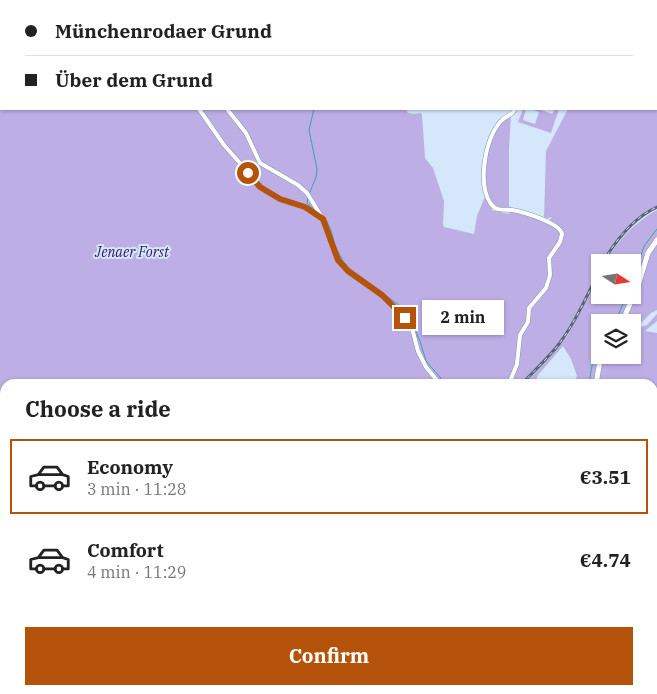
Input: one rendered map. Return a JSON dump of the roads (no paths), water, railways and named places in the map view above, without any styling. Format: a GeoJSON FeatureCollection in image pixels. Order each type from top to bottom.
{"type":"FeatureCollection","features":[{"type":"Feature","properties":{"kind":"main road"},"geometry":{"type":"LineString","coordinates":[[626,314],[638,286],[648,254],[657,240]]}},
{"type":"Feature","properties":{"kind":"main road"},"geometry":{"type":"LineString","coordinates":[[597,379],[599,364]]}},
{"type":"Feature","properties":{"kind":"street"},"geometry":{"type":"LineString","coordinates":[[200,110],[224,145],[260,187],[280,199],[305,207],[323,219]]}},
{"type":"Feature","properties":{"kind":"street"},"geometry":{"type":"LineString","coordinates":[[228,110],[246,133],[260,163],[305,190],[319,210],[338,260],[348,271],[382,295],[398,310],[413,332],[418,351],[426,367],[436,379]]}},
{"type":"Feature","properties":{"kind":"street"},"geometry":{"type":"LineString","coordinates":[[511,379],[517,366],[520,337],[528,322],[529,308],[546,288],[550,275],[549,258],[560,242],[562,234],[559,228],[544,220],[516,211],[497,209],[492,205],[489,198],[483,172],[488,145],[500,121],[512,114],[514,110]]}},
{"type":"Feature","properties":{"kind":"waterway"},"geometry":{"type":"LineString","coordinates":[[310,192],[317,169],[309,130],[314,110]]}},
{"type":"Feature","properties":{"kind":"waterway"},"geometry":{"type":"LineString","coordinates":[[308,197],[307,203],[316,211]]}},
{"type":"Feature","properties":{"kind":"waterway"},"geometry":{"type":"LineString","coordinates":[[326,220],[334,242]]}},
{"type":"Feature","properties":{"kind":"waterway"},"geometry":{"type":"LineString","coordinates":[[641,255],[644,246],[657,229]]}},
{"type":"Feature","properties":{"kind":"waterway"},"geometry":{"type":"LineString","coordinates":[[336,248],[350,269],[407,311],[426,361],[441,379]]}},
{"type":"Feature","properties":{"kind":"waterway"},"geometry":{"type":"LineString","coordinates":[[619,314],[623,304]]}},
{"type":"Feature","properties":{"kind":"waterway"},"geometry":{"type":"LineString","coordinates":[[590,379],[592,364]]}},
{"type":"Feature","properties":{"kind":"railway"},"geometry":{"type":"LineString","coordinates":[[608,254],[633,223],[657,207]]}},
{"type":"Feature","properties":{"kind":"railway"},"geometry":{"type":"LineString","coordinates":[[527,379],[559,344],[571,326],[591,287]]}},
{"type":"Feature","properties":{"kind":"park label","name":"Jenaer Forst"},"geometry":{"type":"Point","coordinates":[132,252]}}]}
